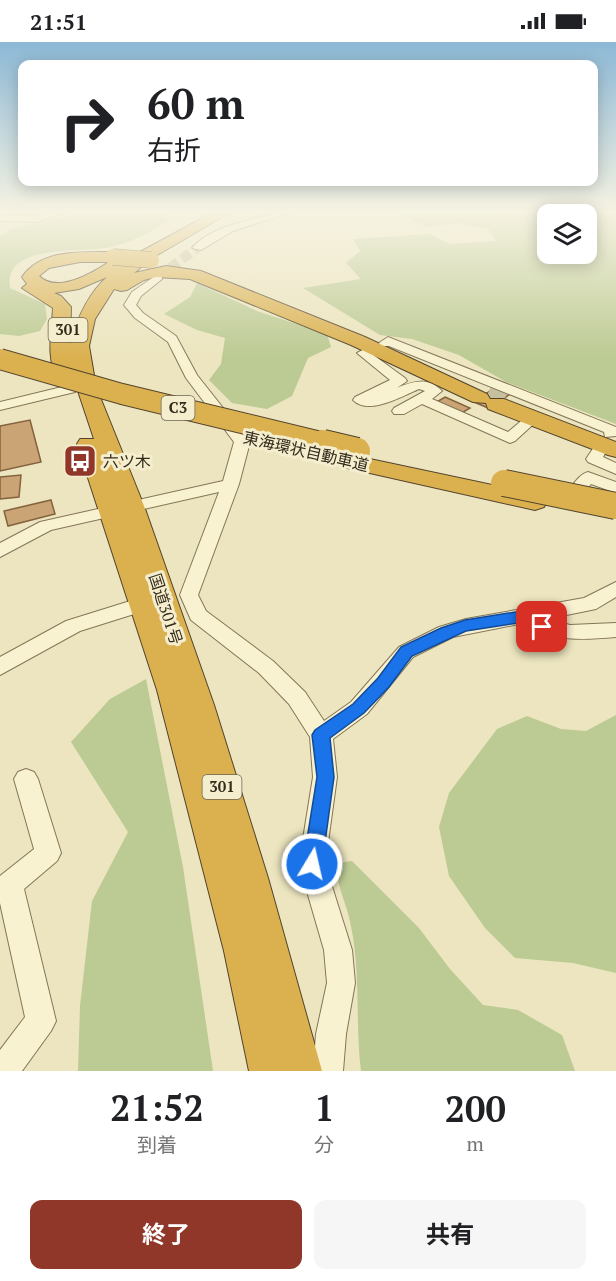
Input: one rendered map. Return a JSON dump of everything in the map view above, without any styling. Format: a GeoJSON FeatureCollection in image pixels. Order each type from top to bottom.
{"type":"FeatureCollection","features":[{"type":"Feature","properties":{"kind":"highway"},"geometry":{"type":"LineString","coordinates":[[45,261],[29,267],[21,275],[24,284],[55,300],[62,307],[60,349],[68,382]]}},
{"type":"Feature","properties":{"kind":"highway"},"geometry":{"type":"LineString","coordinates":[[58,261],[36,269],[30,277],[34,282],[49,286],[64,286],[86,282],[122,261]]}},
{"type":"Feature","properties":{"kind":"highway","name":"国道301号"},"geometry":{"type":"LineString","coordinates":[[126,261],[116,267],[84,299],[73,318],[66,338],[68,382],[103,492],[122,508],[201,716],[249,878],[296,1056]]}},
{"type":"Feature","properties":{"kind":"highway","name":"国道301号"},"geometry":{"type":"LineString","coordinates":[[137,261],[118,276],[99,296],[86,319],[79,346],[82,376],[94,408],[122,508],[143,603],[173,690],[199,780],[245,951],[272,1071]]}},
{"type":"Feature","properties":{"kind":"highway"},"geometry":{"type":"LineString","coordinates":[[161,261],[219,279],[364,343],[446,384],[493,398],[610,444]]}},
{"type":"Feature","properties":{"kind":"highway"},"geometry":{"type":"LineString","coordinates":[[202,261],[269,288],[364,343]]}},
{"type":"Feature","properties":{"kind":"highway"},"geometry":{"type":"LineString","coordinates":[[94,408],[84,361],[91,326],[100,309],[118,289],[134,278],[148,273],[173,271],[195,276],[364,343]]}},
{"type":"Feature","properties":{"kind":"highway","name":"東海環状自動車道"},"geometry":{"type":"LineString","coordinates":[[0,359],[354,457]]}},
{"type":"Feature","properties":{"kind":"highway","name":"東海環状自動車道"},"geometry":{"type":"LineString","coordinates":[[0,370],[182,421],[510,490],[616,508]]}},
{"type":"Feature","properties":{"kind":"highway"},"geometry":{"type":"LineString","coordinates":[[493,398],[532,419],[610,444]]}},
{"type":"Feature","properties":{"kind":"highway","name":"東海環状自動車道"},"geometry":{"type":"LineString","coordinates":[[510,490],[616,518]]}},
{"type":"Feature","properties":{"kind":"street"},"geometry":{"type":"LineString","coordinates":[[158,277],[136,294],[130,305],[136,315],[162,330],[173,341],[184,365],[196,383],[242,442],[231,484],[200,559],[189,596],[198,615],[266,667],[297,698],[321,735],[326,777],[312,864],[338,950],[341,983],[328,1071]]}},
{"type":"Feature","properties":{"kind":"street"},"geometry":{"type":"LineString","coordinates":[[385,343],[388,341],[613,431],[610,444],[594,459],[616,469]]}},
{"type":"Feature","properties":{"kind":"street"},"geometry":{"type":"LineString","coordinates":[[364,343],[363,353],[400,381],[360,400],[368,403],[420,384],[446,384]]}},
{"type":"Feature","properties":{"kind":"street"},"geometry":{"type":"LineString","coordinates":[[0,405],[68,382]]}},
{"type":"Feature","properties":{"kind":"street"},"geometry":{"type":"LineString","coordinates":[[399,411],[446,384]]}},
{"type":"Feature","properties":{"kind":"street"},"geometry":{"type":"LineString","coordinates":[[421,399],[510,438],[532,419]]}},
{"type":"Feature","properties":{"kind":"street"},"geometry":{"type":"LineString","coordinates":[[616,488],[588,477],[578,489],[616,508]]}},
{"type":"Feature","properties":{"kind":"street"},"geometry":{"type":"LineString","coordinates":[[1,548],[46,526],[231,484]]}},
{"type":"Feature","properties":{"kind":"street"},"geometry":{"type":"LineString","coordinates":[[321,735],[359,708],[406,652],[465,626],[589,604],[616,589]]}},
{"type":"Feature","properties":{"kind":"street"},"geometry":{"type":"LineString","coordinates":[[0,667],[52,637],[96,618],[143,603]]}},
{"type":"Feature","properties":{"kind":"street"},"geometry":{"type":"LineString","coordinates":[[528,616],[542,627],[554,630],[571,632],[616,630]]}},
{"type":"Feature","properties":{"kind":"street"},"geometry":{"type":"LineString","coordinates":[[3,1071],[41,1021],[5,887],[48,853],[26,778]]}},
{"type":"Feature","properties":{"kind":"street"},"geometry":{"type":"LineString","coordinates":[[296,1056],[316,1034],[332,1034]]}},
{"type":"Feature","properties":{"kind":"green space"},"geometry":{"type":"Polygon","coordinates":[[[0,261],[23,261],[11,273],[10,288],[45,304],[47,319],[40,331],[19,336],[0,334],[0,261]]]}},
{"type":"Feature","properties":{"kind":"green space"},"geometry":{"type":"Polygon","coordinates":[[[348,261],[537,261],[537,264],[597,264],[597,261],[616,261],[616,424],[506,382],[459,355],[412,339],[380,335],[303,288],[361,279],[346,263],[348,261]]]}},
{"type":"Feature","properties":{"kind":"green space"},"geometry":{"type":"Polygon","coordinates":[[[197,283],[257,311],[327,334],[331,347],[308,358],[292,396],[267,409],[232,403],[209,380],[221,364],[225,338],[197,330],[164,314],[190,297],[197,283]]]}},
{"type":"Feature","properties":{"kind":"green space"},"geometry":{"type":"Polygon","coordinates":[[[146,679],[183,867],[213,1071],[78,1071],[80,1006],[92,901],[128,832],[71,742],[110,699],[146,679]]]}},
{"type":"Feature","properties":{"kind":"green space"},"geometry":{"type":"Polygon","coordinates":[[[616,715],[616,973],[573,963],[515,958],[485,928],[449,876],[439,827],[449,793],[497,729],[527,716],[561,729],[586,731],[616,715]]]}},
{"type":"Feature","properties":{"kind":"green space"},"geometry":{"type":"Polygon","coordinates":[[[352,861],[419,928],[450,969],[483,1005],[518,1010],[562,1035],[575,1071],[361,1071],[354,944],[338,881],[336,863],[352,861]]]}},
{"type":"Feature","properties":{"kind":"building"},"geometry":{"type":"Polygon","coordinates":[[[494,388],[510,394],[490,409],[474,402],[494,388]]]}},
{"type":"Feature","properties":{"kind":"building"},"geometry":{"type":"Polygon","coordinates":[[[445,397],[470,408],[460,414],[435,403],[445,397]]]}},
{"type":"Feature","properties":{"kind":"building"},"geometry":{"type":"Polygon","coordinates":[[[30,420],[41,462],[0,471],[0,426],[30,420]]]}},
{"type":"Feature","properties":{"kind":"building"},"geometry":{"type":"Polygon","coordinates":[[[21,475],[19,497],[0,499],[0,477],[21,475]]]}},
{"type":"Feature","properties":{"kind":"building"},"geometry":{"type":"Polygon","coordinates":[[[51,500],[55,514],[8,526],[4,511],[51,500]]]}},
{"type":"Feature","properties":{"kind":"tunnel"},"geometry":{"type":"LineString","coordinates":[[158,277],[179,261]]}},
{"type":"Feature","properties":{"kind":"tunnel"},"geometry":{"type":"LineString","coordinates":[[489,391],[505,398]]}},
{"type":"Feature","properties":{"kind":"place","name":"六ツ木"},"geometry":{"type":"Point","coordinates":[80,461]}},
{"type":"Feature","properties":{"kind":"route"},"geometry":{"type":"LineString","coordinates":[[312,864],[326,777],[321,735],[359,708],[406,652],[465,626],[528,616],[542,627]]}}]}
